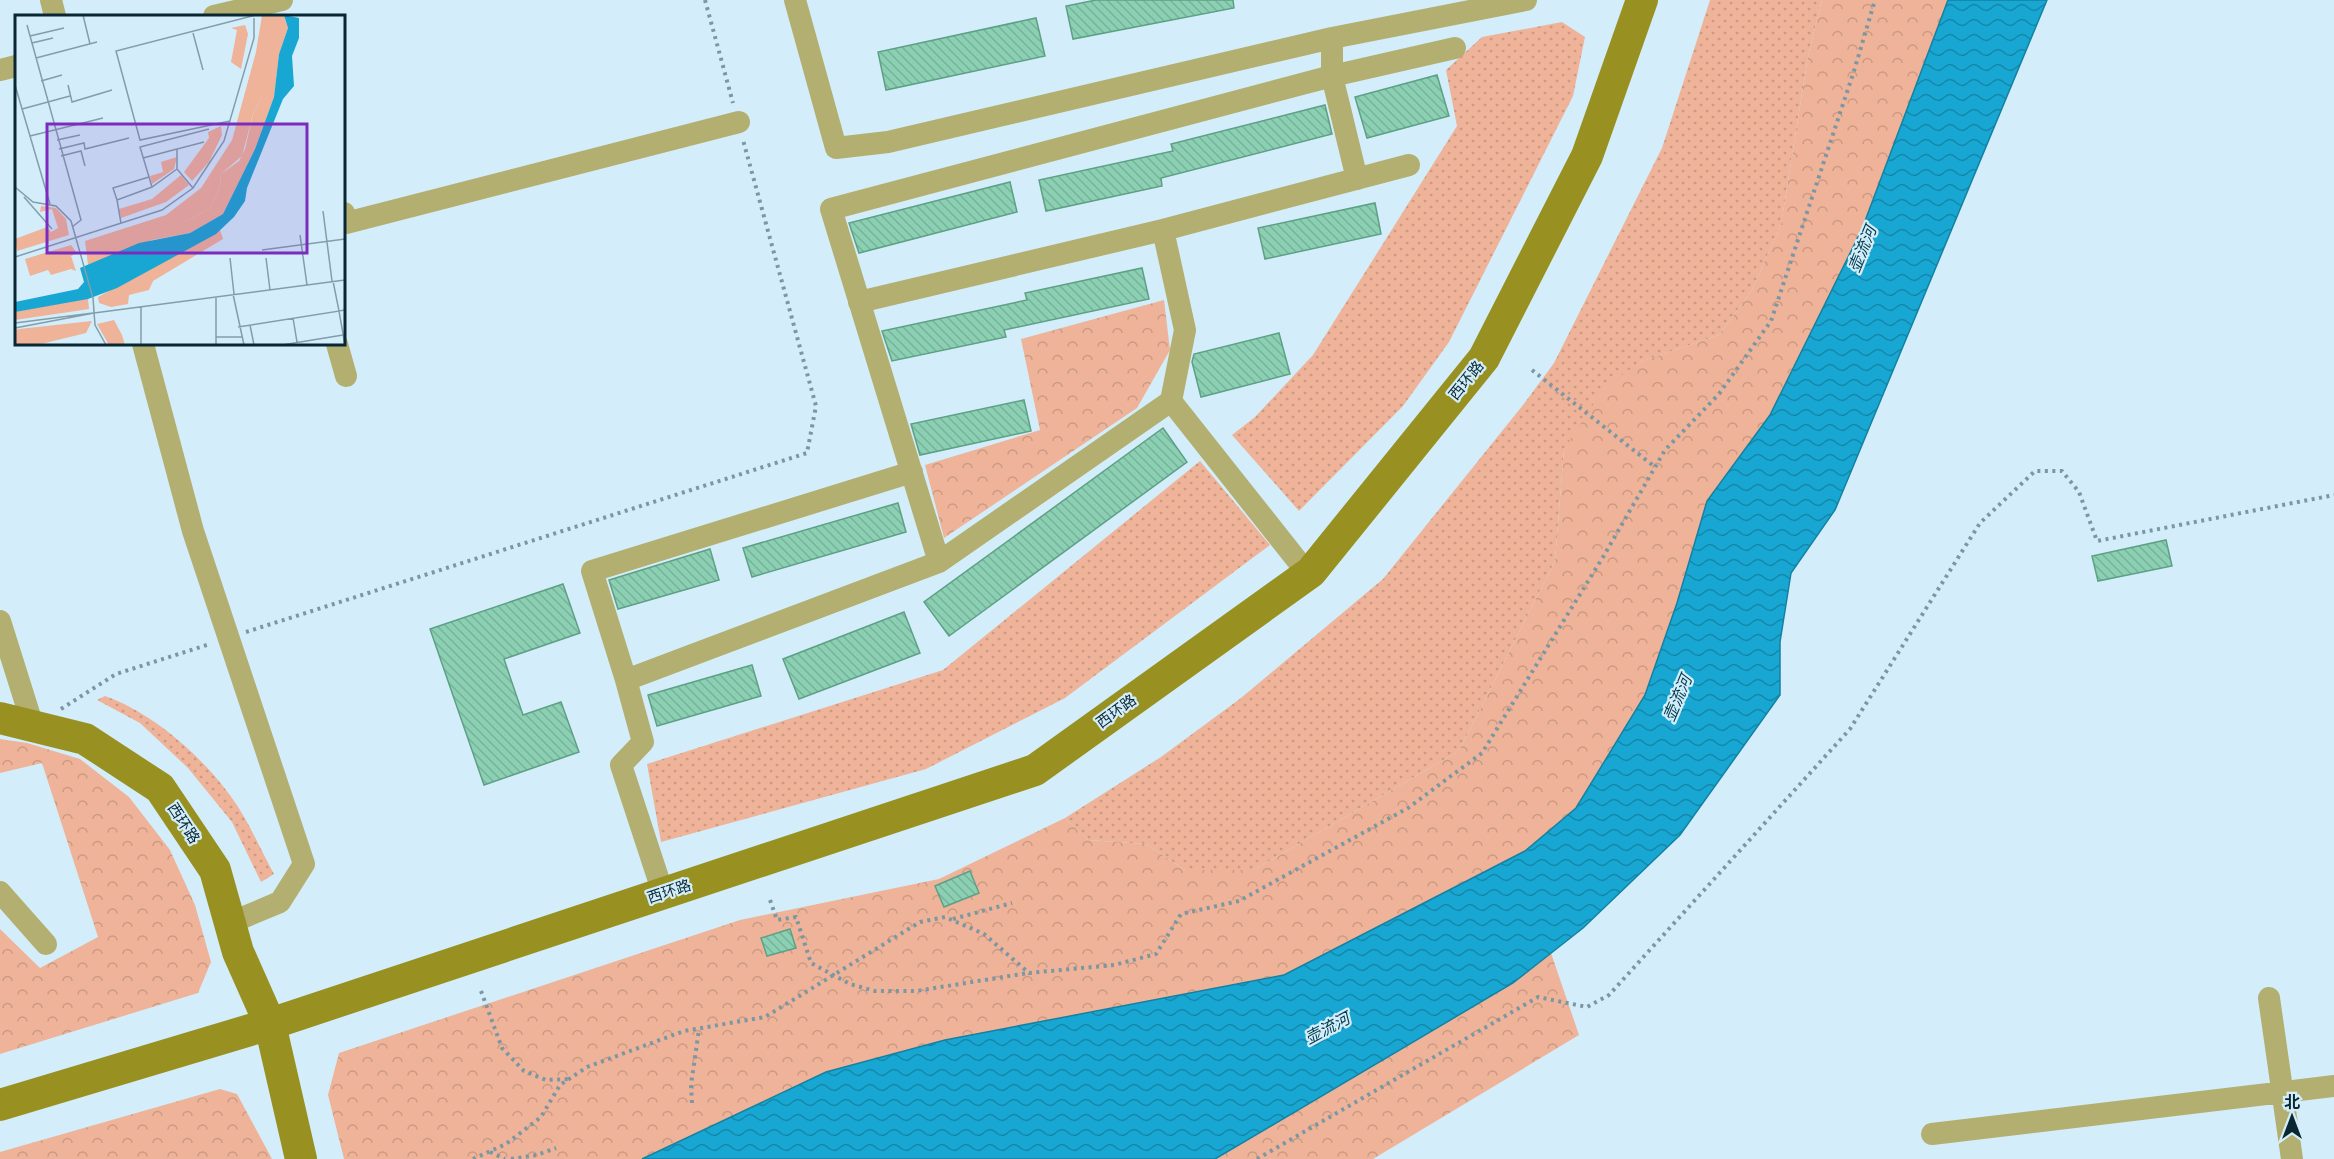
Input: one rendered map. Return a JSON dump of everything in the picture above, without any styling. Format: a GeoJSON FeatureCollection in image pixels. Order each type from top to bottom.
{"type":"FeatureCollection","features":[{"type":"Feature","properties":{"kind":"main road","name":"西环路"},"geometry":{"type":"LineString","coordinates":[[0,1105],[270,1024],[1035,770],[1308,574],[1484,358],[1587,156],[1642,0]]}},
{"type":"Feature","properties":{"kind":"main road","name":"西环路"},"geometry":{"type":"LineString","coordinates":[[0,718],[84,739],[160,788],[215,870],[238,952],[270,1024],[301,1159]]}},
{"type":"Feature","properties":{"kind":"street"},"geometry":{"type":"LineString","coordinates":[[51,0],[55,15]]}},
{"type":"Feature","properties":{"kind":"street"},"geometry":{"type":"LineString","coordinates":[[795,0],[836,148],[888,142],[1332,38],[1526,0]]}},
{"type":"Feature","properties":{"kind":"street"},"geometry":{"type":"LineString","coordinates":[[218,15],[276,1]]}},
{"type":"Feature","properties":{"kind":"street"},"geometry":{"type":"LineString","coordinates":[[1332,38],[1332,76],[1357,179]]}},
{"type":"Feature","properties":{"kind":"street"},"geometry":{"type":"LineString","coordinates":[[939,562],[831,209],[1332,76],[1455,48]]}},
{"type":"Feature","properties":{"kind":"street"},"geometry":{"type":"LineString","coordinates":[[0,70],[15,66]]}},
{"type":"Feature","properties":{"kind":"street"},"geometry":{"type":"LineString","coordinates":[[345,218],[346,223],[739,122]]}},
{"type":"Feature","properties":{"kind":"street"},"geometry":{"type":"LineString","coordinates":[[859,302],[1163,230],[1409,165]]}},
{"type":"Feature","properties":{"kind":"street"},"geometry":{"type":"LineString","coordinates":[[626,680],[939,562],[1171,401],[1185,330],[1163,230]]}},
{"type":"Feature","properties":{"kind":"street"},"geometry":{"type":"LineString","coordinates":[[143,345],[193,531],[304,864],[280,902],[230,922]]}},
{"type":"Feature","properties":{"kind":"street"},"geometry":{"type":"LineString","coordinates":[[337,345],[346,376]]}},
{"type":"Feature","properties":{"kind":"street"},"geometry":{"type":"LineString","coordinates":[[1171,401],[1308,574]]}},
{"type":"Feature","properties":{"kind":"street"},"geometry":{"type":"LineString","coordinates":[[663,893],[621,765],[644,742],[592,571],[912,472]]}},
{"type":"Feature","properties":{"kind":"street"},"geometry":{"type":"LineString","coordinates":[[0,621],[33,726]]}},
{"type":"Feature","properties":{"kind":"street"},"geometry":{"type":"LineString","coordinates":[[0,892],[46,944]]}},
{"type":"Feature","properties":{"kind":"street"},"geometry":{"type":"LineString","coordinates":[[2270,998],[2292,1159]]}},
{"type":"Feature","properties":{"kind":"street"},"geometry":{"type":"LineString","coordinates":[[1932,1134],[2283,1094],[2334,1086]]}},
{"type":"Feature","properties":{"kind":"path"},"geometry":{"type":"LineString","coordinates":[[33,726],[116,674],[807,453],[816,406],[705,0]]}},
{"type":"Feature","properties":{"kind":"path"},"geometry":{"type":"LineString","coordinates":[[770,900],[777,920],[796,917],[811,963],[850,984],[875,991],[906,991],[970,984],[1029,973],[1114,965],[1156,954],[1181,914],[1239,901],[1408,808],[1482,753],[1603,557],[1665,450],[1719,394],[1771,321],[1854,71],[1875,0]]}},
{"type":"Feature","properties":{"kind":"path"},"geometry":{"type":"LineString","coordinates":[[1532,370],[1655,467]]}},
{"type":"Feature","properties":{"kind":"path"},"geometry":{"type":"LineString","coordinates":[[1257,1159],[1538,997],[1587,1007],[1609,996],[1850,729],[1980,522],[2035,471],[2062,471],[2079,492],[2097,541],[2334,495]]}},
{"type":"Feature","properties":{"kind":"path"},"geometry":{"type":"LineString","coordinates":[[952,920],[1012,903]]}},
{"type":"Feature","properties":{"kind":"path"},"geometry":{"type":"LineString","coordinates":[[473,1159],[506,1144],[542,1117],[560,1086],[587,1067],[684,1031],[765,1017],[920,922],[945,917],[984,934],[1029,973]]}},
{"type":"Feature","properties":{"kind":"path"},"geometry":{"type":"LineString","coordinates":[[481,991],[502,1048],[524,1071],[546,1080],[570,1079]]}},
{"type":"Feature","properties":{"kind":"path"},"geometry":{"type":"LineString","coordinates":[[692,1102],[691,1086],[699,1029]]}},
{"type":"Feature","properties":{"kind":"path"},"geometry":{"type":"LineString","coordinates":[[511,1159],[537,1155],[556,1148]]}},
{"type":"Feature","properties":{"kind":"path"},"geometry":{"type":"LineString","coordinates":[[490,1151],[505,1159]]}},
{"type":"Feature","properties":{"kind":"green space"},"geometry":{"type":"Polygon","coordinates":[[[1710,0],[1822,0],[1808,56],[1781,225],[1752,290],[1719,335],[1640,362],[1564,449],[1555,561],[1459,751],[1254,870],[1185,870],[1146,844],[1088,840],[1065,818],[1161,757],[1241,698],[1383,579],[1523,405],[1554,363],[1662,148],[1710,0]]]}},
{"type":"Feature","properties":{"kind":"green space"},"geometry":{"type":"Polygon","coordinates":[[[1822,0],[1948,0],[1862,229],[1770,415],[1707,502],[1677,603],[1645,695],[1576,808],[1525,851],[1284,975],[945,1040],[826,1072],[642,1159],[344,1159],[328,1095],[339,1053],[740,920],[939,879],[1065,818],[1088,840],[1146,844],[1185,870],[1254,870],[1459,751],[1555,561],[1564,449],[1604,388],[1640,362],[1719,335],[1752,290],[1781,225],[1808,56],[1822,0]]]}},
{"type":"Feature","properties":{"kind":"green space"},"geometry":{"type":"Polygon","coordinates":[[[1562,22],[1585,37],[1573,96],[1449,342],[1403,406],[1299,511],[1232,435],[1255,417],[1313,355],[1457,126],[1446,70],[1482,37],[1562,22]]]}},
{"type":"Feature","properties":{"kind":"green space"},"geometry":{"type":"Polygon","coordinates":[[[1164,300],[1170,350],[1137,408],[944,538],[925,465],[1040,430],[1021,339],[1164,300]]]}},
{"type":"Feature","properties":{"kind":"green space"},"geometry":{"type":"Polygon","coordinates":[[[1200,461],[1270,545],[1065,698],[926,769],[661,842],[647,764],[943,670],[1200,461]]]}},
{"type":"Feature","properties":{"kind":"green space"},"geometry":{"type":"Polygon","coordinates":[[[105,696],[141,713],[175,738],[206,767],[238,807],[274,874],[261,882],[232,822],[188,768],[140,723],[97,700],[105,696]]]}},
{"type":"Feature","properties":{"kind":"green space"},"geometry":{"type":"Polygon","coordinates":[[[0,739],[27,743],[80,759],[129,797],[170,850],[195,905],[211,962],[198,993],[0,1054],[0,929],[40,968],[98,937],[42,763],[0,773],[0,739]]]}},
{"type":"Feature","properties":{"kind":"green space"},"geometry":{"type":"Polygon","coordinates":[[[1551,953],[1579,1035],[1373,1159],[1215,1159],[1513,983],[1551,953]]]}},
{"type":"Feature","properties":{"kind":"green space"},"geometry":{"type":"Polygon","coordinates":[[[220,1089],[237,1094],[272,1159],[0,1159],[0,1152],[220,1089]]]}},
{"type":"Feature","properties":{"kind":"water","name":"壶流河"},"geometry":{"type":"Polygon","coordinates":[[[1948,0],[2047,0],[1835,510],[1791,573],[1780,642],[1780,695],[1680,835],[1583,928],[1513,983],[1215,1159],[642,1159],[826,1072],[945,1040],[1284,975],[1525,851],[1576,808],[1645,695],[1677,603],[1707,501],[1770,415],[1862,229],[1948,0]]]}},
{"type":"Feature","properties":{"kind":"building"},"geometry":{"type":"Polygon","coordinates":[[[1096,0],[1233,0],[1234,8],[1073,39],[1066,6],[1096,0]]]}},
{"type":"Feature","properties":{"kind":"building"},"geometry":{"type":"Polygon","coordinates":[[[1036,18],[1045,56],[886,90],[878,52],[1036,18]]]}},
{"type":"Feature","properties":{"kind":"building"},"geometry":{"type":"Polygon","coordinates":[[[1437,75],[1449,116],[1367,138],[1355,97],[1437,75]]]}},
{"type":"Feature","properties":{"kind":"building"},"geometry":{"type":"Polygon","coordinates":[[[1325,105],[1332,134],[1161,178],[1162,186],[1046,211],[1039,180],[1173,151],[1171,144],[1325,105]]]}},
{"type":"Feature","properties":{"kind":"building"},"geometry":{"type":"Polygon","coordinates":[[[1010,182],[1017,212],[859,253],[849,223],[1010,182]]]}},
{"type":"Feature","properties":{"kind":"building"},"geometry":{"type":"Polygon","coordinates":[[[1375,203],[1381,234],[1265,259],[1258,228],[1375,203]]]}},
{"type":"Feature","properties":{"kind":"building"},"geometry":{"type":"Polygon","coordinates":[[[1142,268],[1149,299],[1004,330],[1006,337],[892,361],[882,331],[1027,300],[1025,293],[1142,268]]]}},
{"type":"Feature","properties":{"kind":"building"},"geometry":{"type":"Polygon","coordinates":[[[1279,333],[1290,374],[1201,397],[1192,362],[1194,354],[1279,333]]]}},
{"type":"Feature","properties":{"kind":"building"},"geometry":{"type":"Polygon","coordinates":[[[1024,400],[1031,431],[920,455],[911,424],[1024,400]]]}},
{"type":"Feature","properties":{"kind":"building"},"geometry":{"type":"Polygon","coordinates":[[[1163,428],[1187,462],[949,636],[924,602],[1163,428]]]}},
{"type":"Feature","properties":{"kind":"building"},"geometry":{"type":"Polygon","coordinates":[[[898,503],[906,532],[752,577],[743,548],[898,503]]]}},
{"type":"Feature","properties":{"kind":"building"},"geometry":{"type":"Polygon","coordinates":[[[2166,540],[2172,566],[2098,581],[2092,556],[2166,540]]]}},
{"type":"Feature","properties":{"kind":"building"},"geometry":{"type":"Polygon","coordinates":[[[710,549],[719,580],[618,609],[609,580],[710,549]]]}},
{"type":"Feature","properties":{"kind":"building"},"geometry":{"type":"Polygon","coordinates":[[[563,584],[580,633],[504,659],[523,715],[561,702],[579,752],[484,785],[430,629],[563,584]]]}},
{"type":"Feature","properties":{"kind":"building"},"geometry":{"type":"Polygon","coordinates":[[[904,612],[920,653],[799,699],[783,659],[904,612]]]}},
{"type":"Feature","properties":{"kind":"building"},"geometry":{"type":"Polygon","coordinates":[[[752,665],[761,696],[657,726],[648,695],[752,665]]]}},
{"type":"Feature","properties":{"kind":"building"},"geometry":{"type":"Polygon","coordinates":[[[970,871],[979,893],[944,907],[935,886],[970,871]]]}},
{"type":"Feature","properties":{"kind":"building"},"geometry":{"type":"Polygon","coordinates":[[[790,929],[796,948],[767,956],[761,938],[790,929]]]}}]}
